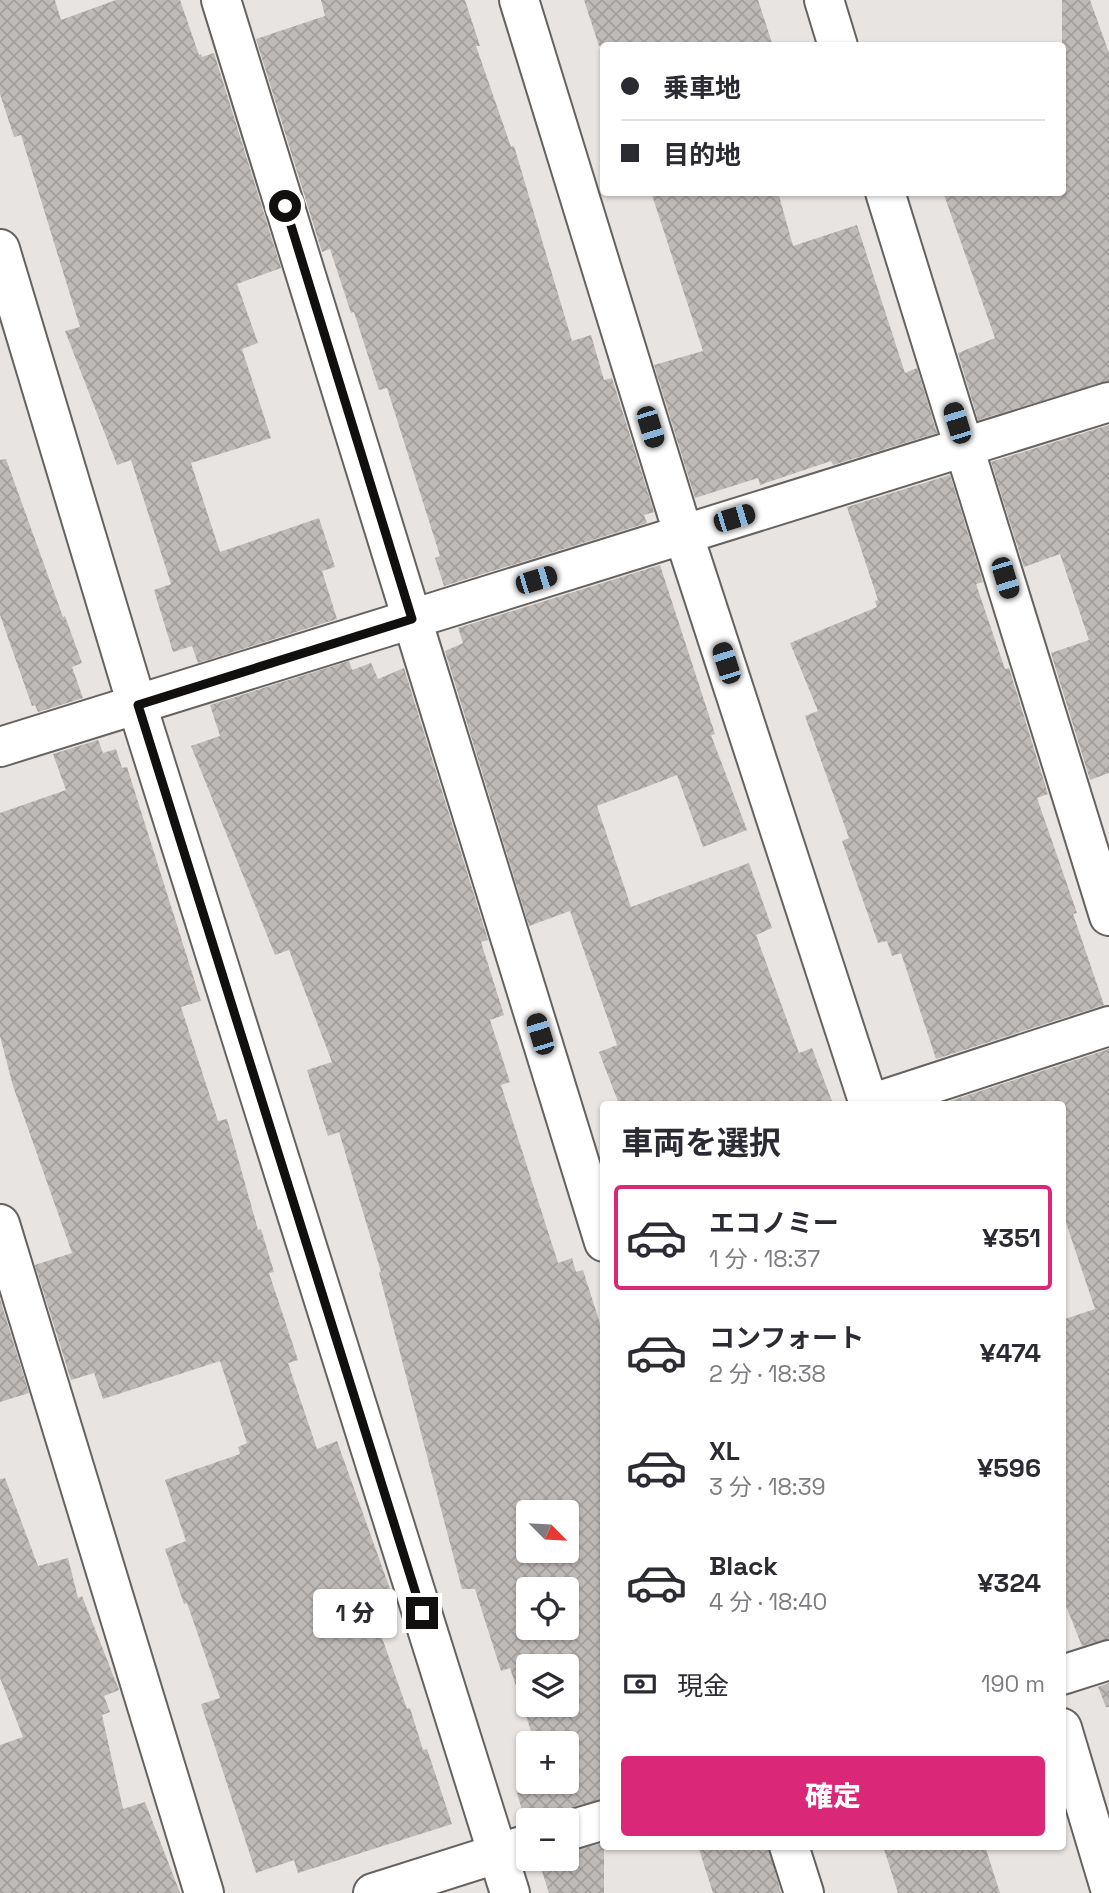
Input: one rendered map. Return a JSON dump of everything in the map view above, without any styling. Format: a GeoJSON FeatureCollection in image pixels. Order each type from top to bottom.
{"type":"FeatureCollection","features":[{"type":"Feature","properties":{"kind":"street"},"geometry":{"type":"LineString","coordinates":[[221,0],[600,1229]]}},
{"type":"Feature","properties":{"kind":"street"},"geometry":{"type":"LineString","coordinates":[[519,0],[683,533],[869,1101]]}},
{"type":"Feature","properties":{"kind":"street"},"geometry":{"type":"LineString","coordinates":[[824,0],[837,42]]}},
{"type":"Feature","properties":{"kind":"street"},"geometry":{"type":"LineString","coordinates":[[886,196],[1109,916]]}},
{"type":"Feature","properties":{"kind":"street"},"geometry":{"type":"LineString","coordinates":[[0,249],[138,705],[513,1849],[510,1893]]}},
{"type":"Feature","properties":{"kind":"street"},"geometry":{"type":"LineString","coordinates":[[0,747],[1109,402]]}},
{"type":"Feature","properties":{"kind":"street"},"geometry":{"type":"LineString","coordinates":[[879,1101],[1109,1026]]}},
{"type":"Feature","properties":{"kind":"street"},"geometry":{"type":"LineString","coordinates":[[0,1224],[204,1893]]}},
{"type":"Feature","properties":{"kind":"street"},"geometry":{"type":"LineString","coordinates":[[1066,1674],[1109,1660]]}},
{"type":"Feature","properties":{"kind":"street"},"geometry":{"type":"LineString","coordinates":[[1066,1741],[1109,1885]]}},
{"type":"Feature","properties":{"kind":"street"},"geometry":{"type":"LineString","coordinates":[[579,1827],[600,1821]]}},
{"type":"Feature","properties":{"kind":"street"},"geometry":{"type":"LineString","coordinates":[[373,1893],[513,1849]]}},
{"type":"Feature","properties":{"kind":"street"},"geometry":{"type":"LineString","coordinates":[[790,1850],[804,1893]]}},
{"type":"Feature","properties":{"kind":"building"},"geometry":{"type":"Polygon","coordinates":[[[0,0],[55,0],[61,20],[116,0],[180,0],[199,55],[202,57],[214,53],[281,268],[237,284],[258,343],[242,349],[271,438],[191,463],[220,552],[319,518],[335,567],[322,571],[337,619],[198,663],[192,646],[173,652],[154,590],[171,584],[131,460],[117,465],[65,331],[80,327],[21,135],[14,137],[0,94],[0,0]]]}},
{"type":"Feature","properties":{"kind":"building"},"geometry":{"type":"Polygon","coordinates":[[[321,0],[465,0],[480,46],[476,46],[511,147],[514,146],[572,341],[591,335],[604,380],[612,378],[654,512],[644,515],[647,523],[444,586],[435,558],[440,556],[387,388],[379,390],[330,249],[322,252],[256,39],[325,16],[321,0]]]}},
{"type":"Feature","properties":{"kind":"building"},"geometry":{"type":"Polygon","coordinates":[[[584,0],[758,0],[772,42],[600,42],[599,46],[584,0]]]}},
{"type":"Feature","properties":{"kind":"building"},"geometry":{"type":"Polygon","coordinates":[[[1062,0],[1090,0],[1109,53],[1109,381],[978,420],[958,353],[995,338],[944,196],[1066,196],[1066,42],[1062,42],[1062,0]]]}},
{"type":"Feature","properties":{"kind":"building"},"geometry":{"type":"Polygon","coordinates":[[[652,196],[779,196],[793,246],[857,225],[905,373],[917,368],[937,433],[833,465],[831,461],[760,485],[758,478],[695,498],[654,365],[703,351],[652,196]]]}},
{"type":"Feature","properties":{"kind":"building"},"geometry":{"type":"Polygon","coordinates":[[[1109,425],[1109,773],[1090,780],[1051,653],[1089,640],[1060,554],[1024,567],[991,462],[1109,425]]]}},
{"type":"Feature","properties":{"kind":"building"},"geometry":{"type":"Polygon","coordinates":[[[6,459],[82,663],[72,667],[83,698],[38,712],[35,705],[32,706],[0,615],[0,460],[6,459]]]}},
{"type":"Feature","properties":{"kind":"building"},"geometry":{"type":"Polygon","coordinates":[[[950,475],[983,582],[976,584],[1005,669],[1009,668],[1048,794],[1037,798],[1077,913],[1073,914],[1104,1005],[936,1059],[901,953],[892,956],[887,941],[878,943],[842,841],[849,838],[805,716],[818,711],[790,643],[877,607],[875,601],[878,600],[847,507],[950,475]]]}},
{"type":"Feature","properties":{"kind":"building"},"geometry":{"type":"Polygon","coordinates":[[[660,565],[715,734],[711,735],[747,830],[703,847],[677,775],[597,806],[631,907],[749,863],[772,928],[756,935],[799,1053],[812,1048],[832,1101],[618,1101],[599,1052],[617,1045],[570,911],[529,926],[445,651],[463,643],[458,628],[660,565]]]}},
{"type":"Feature","properties":{"kind":"building"},"geometry":{"type":"Polygon","coordinates":[[[349,661],[352,670],[371,663],[378,679],[404,668],[488,940],[481,942],[504,1015],[490,1020],[510,1082],[501,1085],[558,1263],[572,1258],[576,1272],[583,1270],[600,1323],[600,1800],[569,1808],[522,1808],[517,1794],[579,1794],[579,1731],[531,1731],[526,1717],[579,1717],[579,1654],[516,1654],[516,1686],[510,1668],[501,1671],[475,1589],[462,1589],[379,1273],[381,1272],[339,1132],[328,1136],[307,1070],[332,1062],[289,950],[275,955],[191,746],[220,736],[210,705],[349,661]]]}},
{"type":"Feature","properties":{"kind":"building"},"geometry":{"type":"Polygon","coordinates":[[[98,740],[103,753],[116,749],[122,768],[127,767],[201,1001],[181,1007],[218,1121],[227,1119],[258,1230],[261,1229],[274,1272],[269,1273],[298,1360],[288,1363],[317,1449],[337,1441],[390,1589],[365,1589],[407,1709],[410,1708],[423,1750],[427,1749],[452,1824],[298,1873],[294,1860],[256,1873],[201,1704],[220,1698],[165,1549],[186,1541],[165,1480],[240,1454],[238,1447],[247,1443],[220,1361],[103,1399],[94,1373],[71,1380],[35,1265],[72,1253],[13,1086],[0,1036],[0,813],[66,790],[53,754],[98,740]]]}},
{"type":"Feature","properties":{"kind":"building"},"geometry":{"type":"Polygon","coordinates":[[[1109,1049],[1109,1639],[1082,1646],[1066,1606],[1066,1319],[1095,1309],[1066,1223],[1066,1101],[950,1101],[1109,1049]]]}},
{"type":"Feature","properties":{"kind":"building"},"geometry":{"type":"Polygon","coordinates":[[[0,1299],[29,1393],[0,1402],[0,1299]]]}},
{"type":"Feature","properties":{"kind":"building"},"geometry":{"type":"Polygon","coordinates":[[[5,1478],[38,1566],[68,1558],[78,1598],[82,1596],[119,1690],[104,1696],[110,1712],[102,1715],[123,1809],[145,1802],[180,1893],[0,1893],[0,1745],[23,1737],[0,1678],[0,1479],[5,1478]]]}},
{"type":"Feature","properties":{"kind":"building"},"geometry":{"type":"Polygon","coordinates":[[[1109,1683],[1109,1707],[1106,1707],[1098,1687],[1109,1683]]]}},
{"type":"Feature","properties":{"kind":"building"},"geometry":{"type":"Polygon","coordinates":[[[600,1844],[600,1850],[604,1850],[604,1893],[549,1893],[542,1871],[579,1871],[579,1849],[600,1844]]]}},
{"type":"Feature","properties":{"kind":"building"},"geometry":{"type":"Polygon","coordinates":[[[699,1850],[769,1850],[781,1893],[713,1893],[699,1850]]]}},
{"type":"Feature","properties":{"kind":"building"},"geometry":{"type":"Polygon","coordinates":[[[884,1850],[986,1850],[1000,1893],[898,1893],[884,1850]]]}},
{"type":"Feature","properties":{"kind":"route"},"geometry":{"type":"LineString","coordinates":[[285,206],[412,619],[138,705],[422,1613]]}}]}
